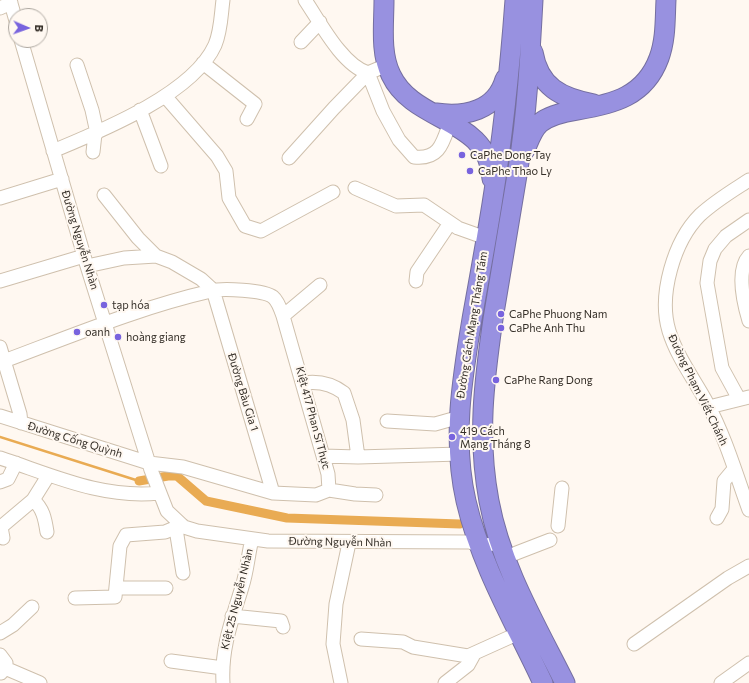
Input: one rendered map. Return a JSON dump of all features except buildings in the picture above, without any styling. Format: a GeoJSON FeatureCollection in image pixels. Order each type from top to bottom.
{"type":"FeatureCollection","features":[{"type":"Feature","properties":{"kind":"highway"},"geometry":{"type":"LineString","coordinates":[[384,0],[384,47],[387,65],[397,86],[407,98],[429,112],[450,122],[477,142],[484,152],[491,173],[493,201]]}},
{"type":"Feature","properties":{"kind":"highway","name":"Đường Cách Mạng Tháng Tám"},"geometry":{"type":"LineString","coordinates":[[515,0],[511,61],[493,201],[464,370],[460,417],[460,454],[466,500],[479,546],[494,584],[543,683]]}},
{"type":"Feature","properties":{"kind":"highway","name":"Đường Cách Mạng Tháng Tám"},"geometry":{"type":"LineString","coordinates":[[533,0],[531,38],[518,168],[506,232],[486,366],[481,416],[484,474],[489,503],[503,550],[520,593],[565,683]]}},
{"type":"Feature","properties":{"kind":"highway"},"geometry":{"type":"LineString","coordinates":[[518,168],[532,133],[539,124],[556,115],[619,101],[640,88],[655,68],[664,42],[666,0]]}},
{"type":"Feature","properties":{"kind":"highway"},"geometry":{"type":"LineString","coordinates":[[531,38],[535,62],[539,73],[548,84],[557,92],[570,98],[605,105]]}},
{"type":"Feature","properties":{"kind":"highway"},"geometry":{"type":"LineString","coordinates":[[429,112],[458,114],[476,111],[485,107],[496,97],[503,86],[511,61]]}},
{"type":"Feature","properties":{"kind":"street"},"geometry":{"type":"LineString","coordinates":[[54,151],[96,133],[140,110],[164,97],[181,84],[203,63],[214,45],[222,18],[223,0]]}},
{"type":"Feature","properties":{"kind":"street"},"geometry":{"type":"LineString","coordinates":[[305,0],[346,57],[362,71],[368,73]]}},
{"type":"Feature","properties":{"kind":"street"},"geometry":{"type":"LineString","coordinates":[[301,42],[320,22]]}},
{"type":"Feature","properties":{"kind":"street","name":"Đường Nguyễn Nhàn"},"geometry":{"type":"LineString","coordinates":[[23,48],[85,261],[106,322],[150,467],[167,511],[179,527],[214,535],[252,539],[350,543],[470,542],[479,546],[503,550],[550,540]]}},
{"type":"Feature","properties":{"kind":"street"},"geometry":{"type":"LineString","coordinates":[[203,63],[255,104],[248,119]]}},
{"type":"Feature","properties":{"kind":"street"},"geometry":{"type":"LineString","coordinates":[[77,64],[92,110],[96,133],[93,152]]}},
{"type":"Feature","properties":{"kind":"street"},"geometry":{"type":"LineString","coordinates":[[289,158],[368,73],[387,65]]}},
{"type":"Feature","properties":{"kind":"street"},"geometry":{"type":"LineString","coordinates":[[368,73],[383,111],[399,140],[414,157],[426,158],[438,151],[443,143],[450,122]]}},
{"type":"Feature","properties":{"kind":"street"},"geometry":{"type":"LineString","coordinates":[[164,97],[217,156],[226,171],[229,198],[245,226],[261,231],[333,192]]}},
{"type":"Feature","properties":{"kind":"street"},"geometry":{"type":"LineString","coordinates":[[140,110],[161,166]]}},
{"type":"Feature","properties":{"kind":"street"},"geometry":{"type":"LineString","coordinates":[[0,198],[62,179]]}},
{"type":"Feature","properties":{"kind":"street","name":"Đường Phạm Viết Chánh"},"geometry":{"type":"LineString","coordinates":[[749,180],[718,199],[700,215],[688,229],[676,252],[668,278],[666,303],[669,330],[688,374],[709,407],[749,510]]}},
{"type":"Feature","properties":{"kind":"street"},"geometry":{"type":"LineString","coordinates":[[356,188],[396,206],[424,205],[450,223],[465,231],[486,238]]}},
{"type":"Feature","properties":{"kind":"street"},"geometry":{"type":"LineString","coordinates":[[104,195],[138,238],[156,256]]}},
{"type":"Feature","properties":{"kind":"street"},"geometry":{"type":"LineString","coordinates":[[709,407],[744,398],[722,368],[707,283],[710,261],[715,249],[726,236],[749,220]]}},
{"type":"Feature","properties":{"kind":"street"},"geometry":{"type":"LineString","coordinates":[[416,281],[417,272],[450,223]]}},
{"type":"Feature","properties":{"kind":"street"},"geometry":{"type":"LineString","coordinates":[[0,281],[85,261],[156,256],[172,262],[201,279],[212,290]]}},
{"type":"Feature","properties":{"kind":"street"},"geometry":{"type":"LineString","coordinates":[[749,256],[742,266],[743,298],[749,321]]}},
{"type":"Feature","properties":{"kind":"street"},"geometry":{"type":"LineString","coordinates":[[283,316],[320,285]]}},
{"type":"Feature","properties":{"kind":"street","name":"Kiệt 417 Phan Sĩ Thực"},"geometry":{"type":"LineString","coordinates":[[4,361],[106,322],[212,290],[266,293],[274,297],[283,316],[304,383],[328,474],[329,490]]}},
{"type":"Feature","properties":{"kind":"street","name":"Đường Bàu Gia 1"},"geometry":{"type":"LineString","coordinates":[[212,290],[273,493]]}},
{"type":"Feature","properties":{"kind":"street"},"geometry":{"type":"LineString","coordinates":[[0,347],[20,414],[21,423]]}},
{"type":"Feature","properties":{"kind":"street"},"geometry":{"type":"LineString","coordinates":[[304,383],[313,382],[326,384],[344,393],[354,420],[358,457]]}},
{"type":"Feature","properties":{"kind":"street","name":"Đường Cống Quỳnh"},"geometry":{"type":"LineString","coordinates":[[0,416],[150,467],[183,467],[273,493]]}},
{"type":"Feature","properties":{"kind":"street"},"geometry":{"type":"LineString","coordinates":[[387,421],[435,424],[460,417]]}},
{"type":"Feature","properties":{"kind":"street"},"geometry":{"type":"LineString","coordinates":[[323,456],[358,457],[460,454]]}},
{"type":"Feature","properties":{"kind":"street"},"geometry":{"type":"LineString","coordinates":[[0,458],[78,486],[111,492],[141,495],[158,490]]}},
{"type":"Feature","properties":{"kind":"street"},"geometry":{"type":"LineString","coordinates":[[0,482],[8,480],[16,463]]}},
{"type":"Feature","properties":{"kind":"street"},"geometry":{"type":"LineString","coordinates":[[717,518],[722,509],[724,481],[734,469]]}},
{"type":"Feature","properties":{"kind":"street"},"geometry":{"type":"LineString","coordinates":[[3,538],[1,527],[33,500],[48,476]]}},
{"type":"Feature","properties":{"kind":"street"},"geometry":{"type":"LineString","coordinates":[[558,526],[562,488]]}},
{"type":"Feature","properties":{"kind":"street"},"geometry":{"type":"LineString","coordinates":[[273,493],[316,495],[329,490],[355,494],[376,495]]}},
{"type":"Feature","properties":{"kind":"street"},"geometry":{"type":"LineString","coordinates":[[33,500],[38,504],[45,518],[47,532]]}},
{"type":"Feature","properties":{"kind":"street"},"geometry":{"type":"LineString","coordinates":[[116,592],[120,546],[126,535],[165,532],[179,527],[183,573]]}},
{"type":"Feature","properties":{"kind":"street","name":"Kiệt 25 Nguyễn Nhàn"},"geometry":{"type":"LineString","coordinates":[[223,683],[222,668],[225,645],[232,616],[242,586],[252,539]]}},
{"type":"Feature","properties":{"kind":"street"},"geometry":{"type":"LineString","coordinates":[[341,683],[333,644],[336,604],[350,543]]}},
{"type":"Feature","properties":{"kind":"street"},"geometry":{"type":"LineString","coordinates":[[634,644],[711,590],[749,566]]}},
{"type":"Feature","properties":{"kind":"street"},"geometry":{"type":"LineString","coordinates":[[76,598],[116,592],[166,588]]}},
{"type":"Feature","properties":{"kind":"street"},"geometry":{"type":"LineString","coordinates":[[0,633],[13,624],[32,607]]}},
{"type":"Feature","properties":{"kind":"street"},"geometry":{"type":"LineString","coordinates":[[232,616],[281,621],[283,627]]}},
{"type":"Feature","properties":{"kind":"street"},"geometry":{"type":"LineString","coordinates":[[445,683],[468,665],[473,656],[519,633]]}},
{"type":"Feature","properties":{"kind":"street"},"geometry":{"type":"LineString","coordinates":[[360,639],[403,642],[425,649],[473,656]]}},
{"type":"Feature","properties":{"kind":"street"},"geometry":{"type":"LineString","coordinates":[[0,655],[6,663],[3,671],[40,683]]}},
{"type":"Feature","properties":{"kind":"street"},"geometry":{"type":"LineString","coordinates":[[171,662],[222,668]]}},
{"type":"Feature","properties":{"kind":"street"},"geometry":{"type":"LineString","coordinates":[[721,683],[749,663]]}},
{"type":"Feature","properties":{"kind":"waterway"},"geometry":{"type":"LineString","coordinates":[[0,437],[139,481]]}},
{"type":"Feature","properties":{"kind":"waterway"},"geometry":{"type":"LineString","coordinates":[[139,481],[177,476],[206,501],[287,518],[460,524]]}},
{"type":"Feature","properties":{"kind":"place","name":"CaPhe Dong Tay"},"geometry":{"type":"Point","coordinates":[462,155]}},
{"type":"Feature","properties":{"kind":"place","name":"CaPhe Thao Ly"},"geometry":{"type":"Point","coordinates":[470,171]}},
{"type":"Feature","properties":{"kind":"place","name":"tạp hóa"},"geometry":{"type":"Point","coordinates":[104,305]}},
{"type":"Feature","properties":{"kind":"place","name":"CaPhe Phuong Nam"},"geometry":{"type":"Point","coordinates":[501,314]}},
{"type":"Feature","properties":{"kind":"place","name":"CaPhe Anh Thu"},"geometry":{"type":"Point","coordinates":[501,328]}},
{"type":"Feature","properties":{"kind":"place","name":"oanh"},"geometry":{"type":"Point","coordinates":[77,332]}},
{"type":"Feature","properties":{"kind":"place","name":"hoàng giang"},"geometry":{"type":"Point","coordinates":[118,337]}},
{"type":"Feature","properties":{"kind":"place","name":"CaPhe Rang Dong"},"geometry":{"type":"Point","coordinates":[496,380]}},
{"type":"Feature","properties":{"kind":"place","name":"419 Cách Mạng Tháng 8"},"geometry":{"type":"Point","coordinates":[452,437]}}]}
